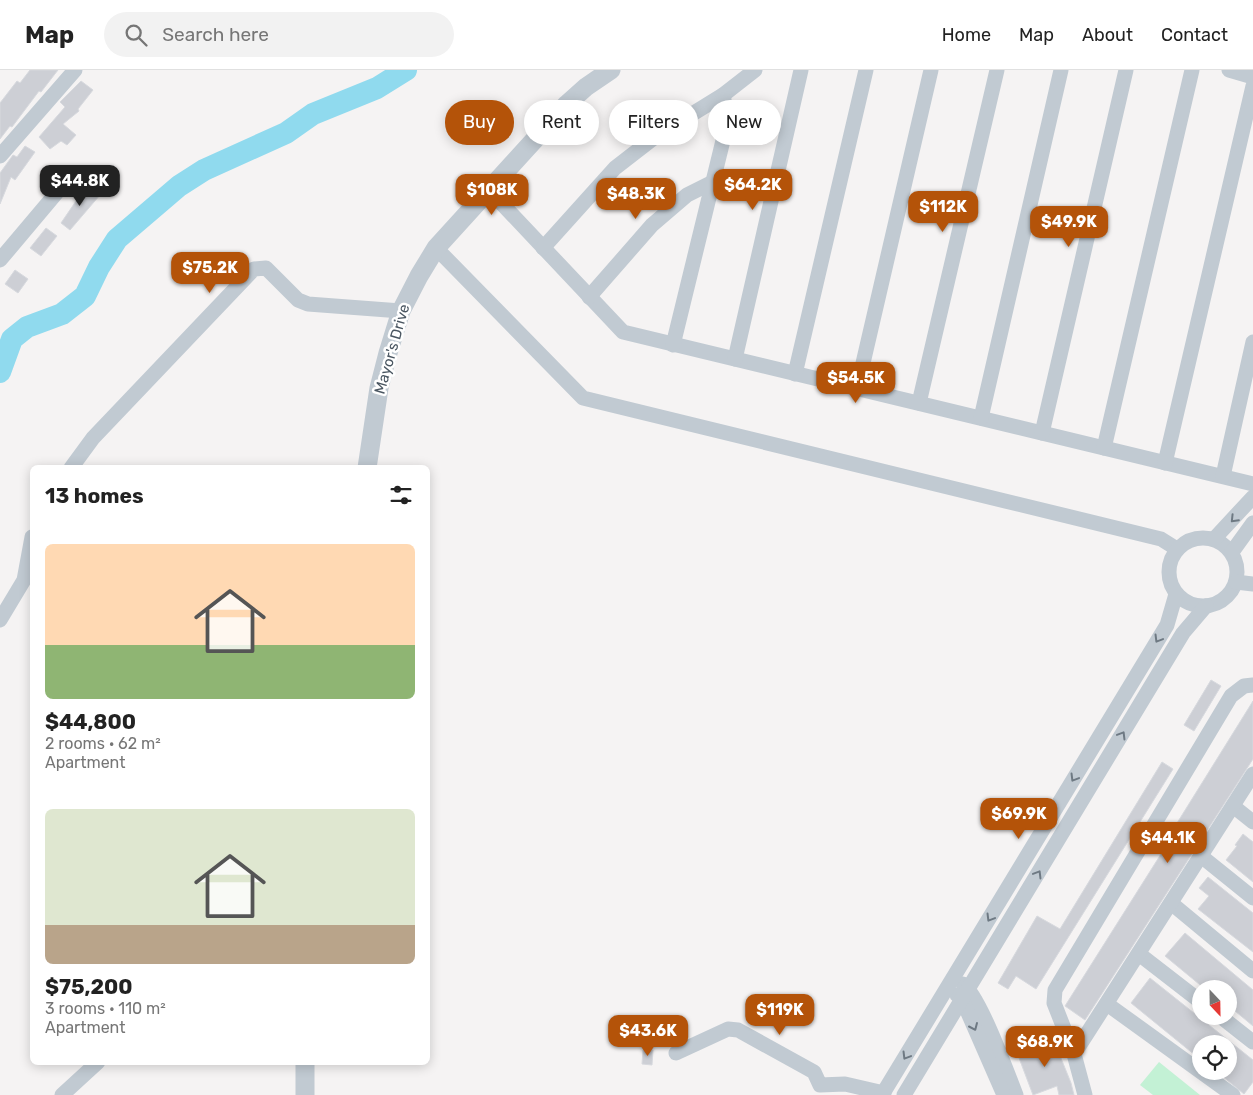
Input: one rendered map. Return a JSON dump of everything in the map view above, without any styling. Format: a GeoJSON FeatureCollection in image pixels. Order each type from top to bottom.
{"type":"FeatureCollection","features":[{"type":"Feature","properties":{"kind":"street"},"geometry":{"type":"LineString","coordinates":[[0,156],[75,70]]}},
{"type":"Feature","properties":{"kind":"street","name":"Mayor's Drive"},"geometry":{"type":"LineString","coordinates":[[367,465],[379,388],[401,311],[436,248],[567,104],[586,87],[611,70]]}},
{"type":"Feature","properties":{"kind":"street"},"geometry":{"type":"LineString","coordinates":[[543,248],[615,168],[655,138],[723,95],[755,70]]}},
{"type":"Feature","properties":{"kind":"street"},"geometry":{"type":"LineString","coordinates":[[735,359],[801,70]]}},
{"type":"Feature","properties":{"kind":"street"},"geometry":{"type":"LineString","coordinates":[[795,374],[866,70]]}},
{"type":"Feature","properties":{"kind":"street"},"geometry":{"type":"LineString","coordinates":[[857,389],[931,70]]}},
{"type":"Feature","properties":{"kind":"street"},"geometry":{"type":"LineString","coordinates":[[919,404],[997,70]]}},
{"type":"Feature","properties":{"kind":"street"},"geometry":{"type":"LineString","coordinates":[[980,418],[1061,70]]}},
{"type":"Feature","properties":{"kind":"street"},"geometry":{"type":"LineString","coordinates":[[1042,433],[1126,70]]}},
{"type":"Feature","properties":{"kind":"street"},"geometry":{"type":"LineString","coordinates":[[1104,448],[1192,70]]}},
{"type":"Feature","properties":{"kind":"street"},"geometry":{"type":"LineString","coordinates":[[1229,70],[1253,77]]}},
{"type":"Feature","properties":{"kind":"street"},"geometry":{"type":"LineString","coordinates":[[1166,462],[1253,86]]}},
{"type":"Feature","properties":{"kind":"street"},"geometry":{"type":"LineString","coordinates":[[673,344],[728,120],[723,95]]}},
{"type":"Feature","properties":{"kind":"street"},"geometry":{"type":"LineString","coordinates":[[589,297],[652,225],[687,195],[713,182]]}},
{"type":"Feature","properties":{"kind":"street"},"geometry":{"type":"LineString","coordinates":[[0,260],[64,184]]}},
{"type":"Feature","properties":{"kind":"street"},"geometry":{"type":"LineString","coordinates":[[488,190],[623,332],[1253,484]]}},
{"type":"Feature","properties":{"kind":"street"},"geometry":{"type":"LineString","coordinates":[[436,248],[583,398],[1161,539],[1177,549]]}},
{"type":"Feature","properties":{"kind":"street"},"geometry":{"type":"LineString","coordinates":[[73,465],[93,438],[254,269],[266,268],[298,300],[308,304],[401,311]]}},
{"type":"Feature","properties":{"kind":"street"},"geometry":{"type":"LineString","coordinates":[[1223,476],[1248,379],[1253,342]]}},
{"type":"Feature","properties":{"kind":"street"},"geometry":{"type":"LineString","coordinates":[[1214,539],[1253,497]]}},
{"type":"Feature","properties":{"kind":"street"},"geometry":{"type":"LineString","coordinates":[[1232,552],[1253,523]]}},
{"type":"Feature","properties":{"kind":"street"},"geometry":{"type":"LineString","coordinates":[[904,1095],[1183,632],[1206,606],[1225,598],[1236,582],[1237,572],[1232,552],[1224,544],[1214,539],[1203,537],[1192,539],[1177,549],[1169,563],[1168,574],[1170,585],[1185,602],[1206,606]]}},
{"type":"Feature","properties":{"kind":"street"},"geometry":{"type":"LineString","coordinates":[[0,620],[24,580],[30,548]]}},
{"type":"Feature","properties":{"kind":"street"},"geometry":{"type":"LineString","coordinates":[[1236,582],[1253,584]]}},
{"type":"Feature","properties":{"kind":"street"},"geometry":{"type":"LineString","coordinates":[[676,1053],[728,1029],[738,1030],[814,1072],[820,1085],[845,1084],[883,1094],[1167,625],[1176,594]]}},
{"type":"Feature","properties":{"kind":"street"},"geometry":{"type":"LineString","coordinates":[[1085,1095],[1074,1054],[1053,996],[1231,696],[1248,686]]}},
{"type":"Feature","properties":{"kind":"street"},"geometry":{"type":"LineString","coordinates":[[1074,1054],[1253,774]]}},
{"type":"Feature","properties":{"kind":"street"},"geometry":{"type":"LineString","coordinates":[[1232,806],[1253,822]]}},
{"type":"Feature","properties":{"kind":"street"},"geometry":{"type":"LineString","coordinates":[[1201,856],[1253,898]]}},
{"type":"Feature","properties":{"kind":"street"},"geometry":{"type":"LineString","coordinates":[[1172,903],[1253,970]]}},
{"type":"Feature","properties":{"kind":"street"},"geometry":{"type":"LineString","coordinates":[[1139,954],[1192,995]]}},
{"type":"Feature","properties":{"kind":"street"},"geometry":{"type":"LineString","coordinates":[[951,983],[965,994],[1016,1095]]}},
{"type":"Feature","properties":{"kind":"street"},"geometry":{"type":"LineString","coordinates":[[965,994],[1004,1095]]}},
{"type":"Feature","properties":{"kind":"street"},"geometry":{"type":"LineString","coordinates":[[1107,1004],[1233,1095]]}},
{"type":"Feature","properties":{"kind":"street"},"geometry":{"type":"LineString","coordinates":[[1231,1025],[1253,1042]]}},
{"type":"Feature","properties":{"kind":"street"},"geometry":{"type":"LineString","coordinates":[[62,1095],[95,1065]]}},
{"type":"Feature","properties":{"kind":"street"},"geometry":{"type":"LineString","coordinates":[[305,1065],[305,1095]]}},
{"type":"Feature","properties":{"kind":"green space"},"geometry":{"type":"Polygon","coordinates":[[[1159,1062],[1200,1095],[1153,1095],[1140,1085],[1159,1062]]]}},
{"type":"Feature","properties":{"kind":"building"},"geometry":{"type":"Polygon","coordinates":[[[30,70],[58,70],[0,139],[0,103],[17,81],[20,83],[30,70]]]}},
{"type":"Feature","properties":{"kind":"building"},"geometry":{"type":"Polygon","coordinates":[[[81,81],[93,90],[78,109],[79,111],[63,124],[76,135],[67,145],[61,141],[50,149],[39,137],[65,107],[60,102],[81,81]]]}},
{"type":"Feature","properties":{"kind":"building"},"geometry":{"type":"Polygon","coordinates":[[[25,146],[35,152],[15,180],[11,177],[0,204],[0,173],[13,155],[17,157],[25,146]]]}},
{"type":"Feature","properties":{"kind":"building"},"geometry":{"type":"Polygon","coordinates":[[[87,185],[100,195],[70,230],[61,223],[87,185]]]}},
{"type":"Feature","properties":{"kind":"building"},"geometry":{"type":"Polygon","coordinates":[[[46,228],[57,236],[41,256],[30,248],[46,228]]]}},
{"type":"Feature","properties":{"kind":"building"},"geometry":{"type":"Polygon","coordinates":[[[15,270],[28,279],[18,293],[5,284],[15,270]]]}},
{"type":"Feature","properties":{"kind":"building"},"geometry":{"type":"Polygon","coordinates":[[[1211,680],[1221,686],[1194,731],[1184,725],[1211,680]]]}},
{"type":"Feature","properties":{"kind":"building"},"geometry":{"type":"Polygon","coordinates":[[[1253,701],[1253,759],[1085,1020],[1065,1006],[1161,854],[1159,852],[1253,701]]]}},
{"type":"Feature","properties":{"kind":"building"},"geometry":{"type":"Polygon","coordinates":[[[1162,762],[1173,769],[1036,989],[1016,976],[1008,989],[998,983],[1037,916],[1060,929],[1162,762]]]}},
{"type":"Feature","properties":{"kind":"building"},"geometry":{"type":"Polygon","coordinates":[[[1243,834],[1253,842],[1253,882],[1226,860],[1237,846],[1235,845],[1243,834]]]}},
{"type":"Feature","properties":{"kind":"building"},"geometry":{"type":"Polygon","coordinates":[[[1208,877],[1253,913],[1253,952],[1198,909],[1209,896],[1199,888],[1208,877]]]}},
{"type":"Feature","properties":{"kind":"building"},"geometry":{"type":"Polygon","coordinates":[[[1185,933],[1253,990],[1253,1026],[1238,1014],[1238,980],[1194,980],[1165,956],[1185,933]]]}},
{"type":"Feature","properties":{"kind":"building"},"geometry":{"type":"Polygon","coordinates":[[[1150,978],[1192,1011],[1192,1025],[1209,1025],[1222,1035],[1192,1035],[1192,1053],[1131,1003],[1150,978]]]}},
{"type":"Feature","properties":{"kind":"building"},"geometry":{"type":"Polygon","coordinates":[[[1052,1036],[1074,1095],[1059,1095],[1057,1086],[1033,1095],[1016,1050],[1052,1036]]]}},
{"type":"Feature","properties":{"kind":"building"},"geometry":{"type":"Polygon","coordinates":[[[1237,1047],[1253,1060],[1253,1082],[1244,1094],[1227,1080],[1237,1080],[1237,1047]]]}},
{"type":"Feature","properties":{"kind":"building"},"geometry":{"type":"Polygon","coordinates":[[[643,1050],[653,1050],[652,1065],[642,1064],[643,1050]]]}},
{"type":"Feature","properties":{"kind":"waterway"},"geometry":{"type":"LineString","coordinates":[[0,372],[12,339],[27,327],[62,314],[85,296],[99,267],[117,239],[179,186],[204,170],[286,133],[313,114],[377,88],[406,70]]}}]}
